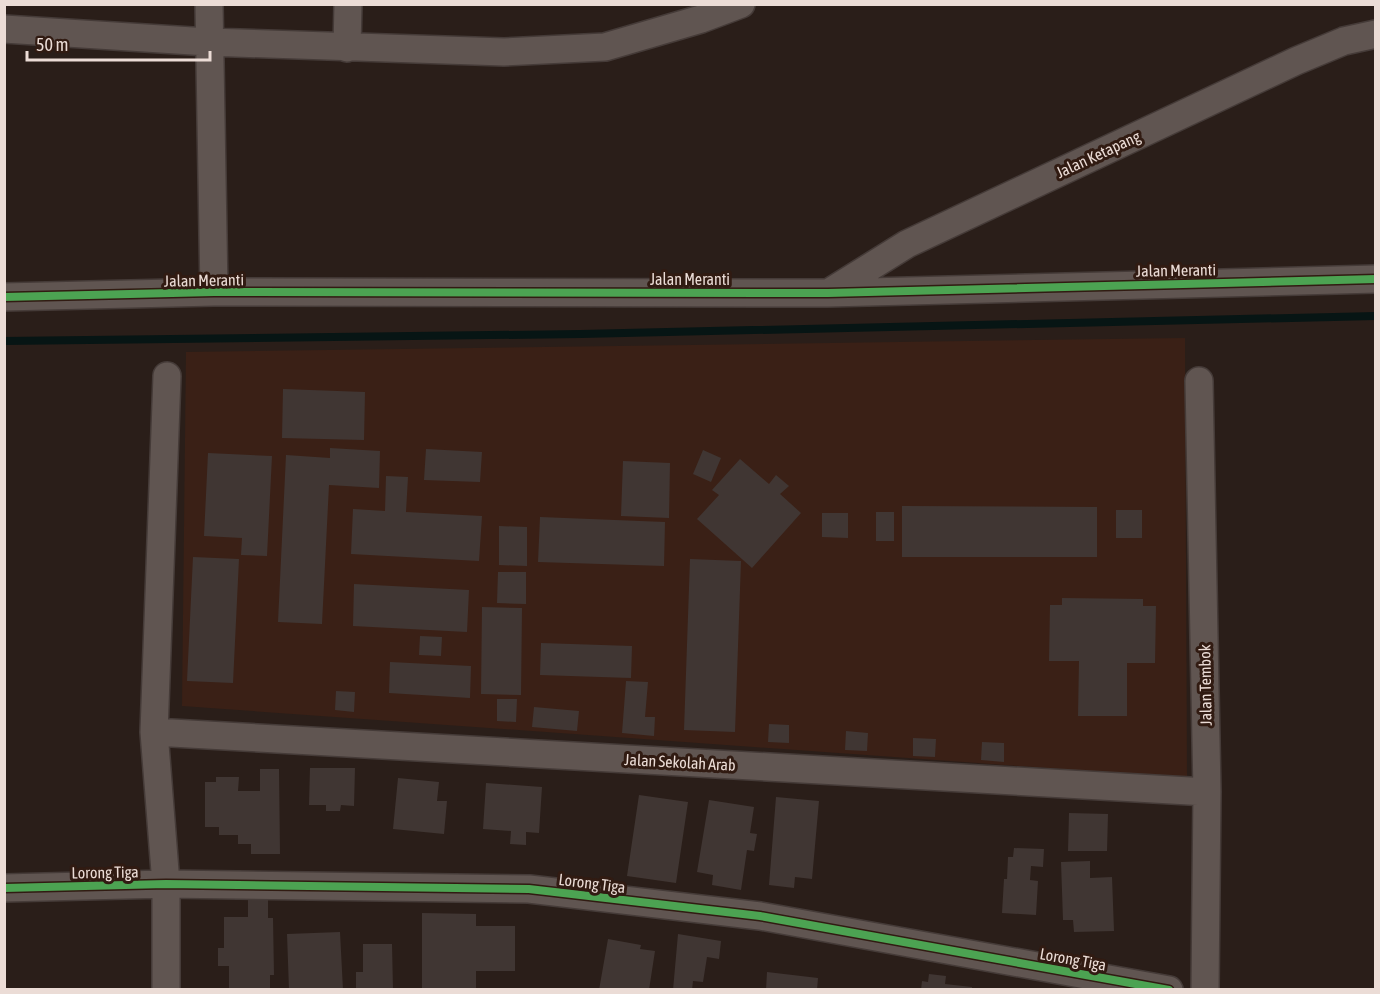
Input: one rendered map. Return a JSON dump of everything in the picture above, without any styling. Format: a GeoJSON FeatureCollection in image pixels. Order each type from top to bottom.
{"type":"FeatureCollection","features":[{"type":"Feature","properties":{"kind":"street"},"geometry":{"type":"LineString","coordinates":[[209,4],[214,292]]}},
{"type":"Feature","properties":{"kind":"street"},"geometry":{"type":"LineString","coordinates":[[347,48],[348,4]]}},
{"type":"Feature","properties":{"kind":"street"},"geometry":{"type":"LineString","coordinates":[[4,29],[208,42],[504,52],[605,47],[698,12],[741,4]]}},
{"type":"Feature","properties":{"kind":"street","name":"Jalan Ketapang"},"geometry":{"type":"LineString","coordinates":[[828,292],[908,244],[940,228],[1296,61],[1344,40],[1376,34]]}},
{"type":"Feature","properties":{"kind":"street","name":"Jalan Meranti"},"geometry":{"type":"LineString","coordinates":[[4,297],[214,292],[828,292],[1376,279]]}},
{"type":"Feature","properties":{"kind":"street"},"geometry":{"type":"LineString","coordinates":[[166,990],[166,884],[154,732],[167,376]]}},
{"type":"Feature","properties":{"kind":"street","name":"Jalan Tembok"},"geometry":{"type":"LineString","coordinates":[[1199,381],[1207,792],[1205,990]]}},
{"type":"Feature","properties":{"kind":"street","name":"Jalan Sekolah Arab"},"geometry":{"type":"LineString","coordinates":[[154,732],[1207,792]]}},
{"type":"Feature","properties":{"kind":"street","name":"Lorong Tiga"},"geometry":{"type":"LineString","coordinates":[[4,888],[166,884],[529,889],[760,916],[1169,990]]}},
{"type":"Feature","properties":{"kind":"shaded area"},"geometry":{"type":"Polygon","coordinates":[[[1185,338],[1187,778],[182,706],[186,352],[1185,338]]]}},
{"type":"Feature","properties":{"kind":"building"},"geometry":{"type":"Polygon","coordinates":[[[283,389],[365,392],[364,440],[282,438],[283,389]]]}},
{"type":"Feature","properties":{"kind":"building"},"geometry":{"type":"Polygon","coordinates":[[[330,448],[380,451],[379,488],[329,485],[322,624],[278,622],[286,455],[330,458],[330,448]]]}},
{"type":"Feature","properties":{"kind":"building"},"geometry":{"type":"Polygon","coordinates":[[[426,449],[482,452],[480,482],[424,480],[426,449]]]}},
{"type":"Feature","properties":{"kind":"building"},"geometry":{"type":"Polygon","coordinates":[[[703,450],[721,458],[711,482],[693,474],[703,450]]]}},
{"type":"Feature","properties":{"kind":"building"},"geometry":{"type":"Polygon","coordinates":[[[208,453],[272,456],[267,556],[241,555],[242,538],[204,536],[208,453]]]}},
{"type":"Feature","properties":{"kind":"building"},"geometry":{"type":"Polygon","coordinates":[[[740,459],[769,484],[776,475],[789,486],[780,494],[801,513],[752,568],[697,519],[719,495],[712,490],[740,459]]]}},
{"type":"Feature","properties":{"kind":"building"},"geometry":{"type":"Polygon","coordinates":[[[623,461],[670,463],[669,518],[621,516],[623,461]]]}},
{"type":"Feature","properties":{"kind":"building"},"geometry":{"type":"Polygon","coordinates":[[[386,476],[408,477],[406,512],[482,516],[479,561],[351,554],[353,509],[385,511],[386,476]]]}},
{"type":"Feature","properties":{"kind":"building"},"geometry":{"type":"Polygon","coordinates":[[[902,506],[1097,507],[1097,557],[902,557],[902,506]]]}},
{"type":"Feature","properties":{"kind":"building"},"geometry":{"type":"Polygon","coordinates":[[[1116,510],[1142,510],[1142,538],[1116,538],[1116,510]]]}},
{"type":"Feature","properties":{"kind":"building"},"geometry":{"type":"Polygon","coordinates":[[[876,512],[894,512],[894,541],[876,541],[876,512]]]}},
{"type":"Feature","properties":{"kind":"building"},"geometry":{"type":"Polygon","coordinates":[[[822,513],[848,513],[848,538],[822,537],[822,513]]]}},
{"type":"Feature","properties":{"kind":"building"},"geometry":{"type":"Polygon","coordinates":[[[540,517],[665,522],[664,566],[538,562],[540,517]]]}},
{"type":"Feature","properties":{"kind":"building"},"geometry":{"type":"Polygon","coordinates":[[[499,526],[527,527],[527,566],[499,565],[499,526]]]}},
{"type":"Feature","properties":{"kind":"building"},"geometry":{"type":"Polygon","coordinates":[[[193,557],[239,559],[233,683],[187,681],[193,557]]]}},
{"type":"Feature","properties":{"kind":"building"},"geometry":{"type":"Polygon","coordinates":[[[690,559],[741,561],[735,732],[684,730],[690,559]]]}},
{"type":"Feature","properties":{"kind":"building"},"geometry":{"type":"Polygon","coordinates":[[[498,572],[526,572],[526,604],[497,603],[498,572]]]}},
{"type":"Feature","properties":{"kind":"building"},"geometry":{"type":"Polygon","coordinates":[[[354,584],[469,590],[467,632],[353,626],[354,584]]]}},
{"type":"Feature","properties":{"kind":"building"},"geometry":{"type":"Polygon","coordinates":[[[1062,598],[1143,599],[1143,606],[1156,606],[1155,663],[1127,663],[1127,716],[1078,716],[1079,661],[1049,661],[1050,605],[1062,605],[1062,598]]]}},
{"type":"Feature","properties":{"kind":"building"},"geometry":{"type":"Polygon","coordinates":[[[482,607],[522,608],[521,695],[481,694],[482,607]]]}},
{"type":"Feature","properties":{"kind":"building"},"geometry":{"type":"Polygon","coordinates":[[[420,636],[442,637],[441,656],[419,655],[420,636]]]}},
{"type":"Feature","properties":{"kind":"building"},"geometry":{"type":"Polygon","coordinates":[[[541,643],[632,646],[631,678],[540,675],[541,643]]]}},
{"type":"Feature","properties":{"kind":"building"},"geometry":{"type":"Polygon","coordinates":[[[390,662],[471,666],[470,698],[389,693],[390,662]]]}},
{"type":"Feature","properties":{"kind":"building"},"geometry":{"type":"Polygon","coordinates":[[[626,681],[648,682],[645,717],[655,717],[654,736],[622,733],[626,681]]]}},
{"type":"Feature","properties":{"kind":"building"},"geometry":{"type":"Polygon","coordinates":[[[336,691],[355,692],[354,712],[335,710],[336,691]]]}},
{"type":"Feature","properties":{"kind":"building"},"geometry":{"type":"Polygon","coordinates":[[[497,699],[517,699],[516,722],[497,721],[497,699]]]}},
{"type":"Feature","properties":{"kind":"building"},"geometry":{"type":"Polygon","coordinates":[[[534,707],[579,711],[577,731],[532,727],[534,707]]]}},
{"type":"Feature","properties":{"kind":"building"},"geometry":{"type":"Polygon","coordinates":[[[769,724],[789,725],[789,743],[768,742],[769,724]]]}},
{"type":"Feature","properties":{"kind":"building"},"geometry":{"type":"Polygon","coordinates":[[[846,731],[868,733],[867,751],[845,750],[846,731]]]}},
{"type":"Feature","properties":{"kind":"building"},"geometry":{"type":"Polygon","coordinates":[[[913,738],[936,739],[935,757],[913,756],[913,738]]]}},
{"type":"Feature","properties":{"kind":"building"},"geometry":{"type":"Polygon","coordinates":[[[982,742],[1004,743],[1004,762],[981,760],[982,742]]]}},
{"type":"Feature","properties":{"kind":"building"},"geometry":{"type":"Polygon","coordinates":[[[310,768],[355,768],[354,806],[341,805],[340,811],[326,811],[326,805],[309,805],[310,768]]]}},
{"type":"Feature","properties":{"kind":"building"},"geometry":{"type":"Polygon","coordinates":[[[260,769],[279,769],[280,854],[251,854],[251,844],[238,844],[238,835],[219,835],[219,827],[205,827],[205,782],[216,782],[216,777],[239,777],[238,791],[260,791],[260,769]]]}},
{"type":"Feature","properties":{"kind":"building"},"geometry":{"type":"Polygon","coordinates":[[[398,778],[439,782],[437,801],[447,801],[444,834],[393,829],[398,778]]]}},
{"type":"Feature","properties":{"kind":"building"},"geometry":{"type":"Polygon","coordinates":[[[486,783],[542,787],[539,833],[526,832],[526,845],[510,844],[511,831],[483,829],[486,783]]]}},
{"type":"Feature","properties":{"kind":"building"},"geometry":{"type":"Polygon","coordinates":[[[639,795],[688,802],[676,883],[627,876],[639,795]]]}},
{"type":"Feature","properties":{"kind":"building"},"geometry":{"type":"Polygon","coordinates":[[[776,797],[819,801],[812,879],[795,877],[794,888],[769,885],[776,797]]]}},
{"type":"Feature","properties":{"kind":"building"},"geometry":{"type":"Polygon","coordinates":[[[709,800],[754,807],[750,833],[757,834],[754,851],[747,850],[741,890],[712,885],[713,875],[697,872],[709,800]]]}},
{"type":"Feature","properties":{"kind":"building"},"geometry":{"type":"Polygon","coordinates":[[[1069,813],[1108,814],[1107,851],[1068,851],[1069,813]]]}},
{"type":"Feature","properties":{"kind":"building"},"geometry":{"type":"Polygon","coordinates":[[[1014,848],[1044,849],[1043,867],[1031,866],[1030,880],[1038,881],[1036,915],[1002,913],[1008,857],[1013,857],[1014,848]]]}},
{"type":"Feature","properties":{"kind":"building"},"geometry":{"type":"Polygon","coordinates":[[[1090,861],[1090,878],[1112,877],[1114,931],[1074,932],[1073,920],[1063,920],[1061,862],[1090,861]]]}},
{"type":"Feature","properties":{"kind":"building"},"geometry":{"type":"Polygon","coordinates":[[[248,899],[268,899],[268,918],[273,918],[274,975],[270,975],[270,990],[229,990],[229,966],[218,966],[218,948],[224,948],[224,917],[248,917],[248,899]]]}},
{"type":"Feature","properties":{"kind":"building"},"geometry":{"type":"Polygon","coordinates":[[[422,913],[476,914],[476,926],[515,926],[515,971],[476,971],[476,990],[422,990],[422,913]]]}},
{"type":"Feature","properties":{"kind":"building"},"geometry":{"type":"Polygon","coordinates":[[[340,932],[343,990],[289,990],[287,934],[340,932]]]}},
{"type":"Feature","properties":{"kind":"building"},"geometry":{"type":"Polygon","coordinates":[[[678,934],[721,941],[719,959],[707,957],[703,982],[693,981],[692,990],[673,990],[678,934]]]}},
{"type":"Feature","properties":{"kind":"building"},"geometry":{"type":"Polygon","coordinates":[[[608,939],[641,945],[640,949],[655,951],[649,990],[599,990],[608,939]]]}},
{"type":"Feature","properties":{"kind":"building"},"geometry":{"type":"Polygon","coordinates":[[[363,944],[392,944],[393,990],[356,990],[356,972],[363,972],[363,944]]]}},
{"type":"Feature","properties":{"kind":"building"},"geometry":{"type":"Polygon","coordinates":[[[767,972],[818,978],[817,990],[766,990],[767,972]]]}},
{"type":"Feature","properties":{"kind":"building"},"geometry":{"type":"Polygon","coordinates":[[[929,974],[946,976],[945,984],[972,987],[972,990],[921,990],[922,981],[928,982],[929,974]]]}},
{"type":"Feature","properties":{"kind":"waterway"},"geometry":{"type":"LineString","coordinates":[[4,341],[581,334],[1376,316]]}},
{"type":"Feature","properties":{"kind":"cycle path"},"geometry":{"type":"LineString","coordinates":[[4,297],[214,292],[828,293],[1376,279]]}},
{"type":"Feature","properties":{"kind":"cycle path"},"geometry":{"type":"LineString","coordinates":[[4,888],[166,884],[529,889],[760,916],[1169,990]]}}]}
